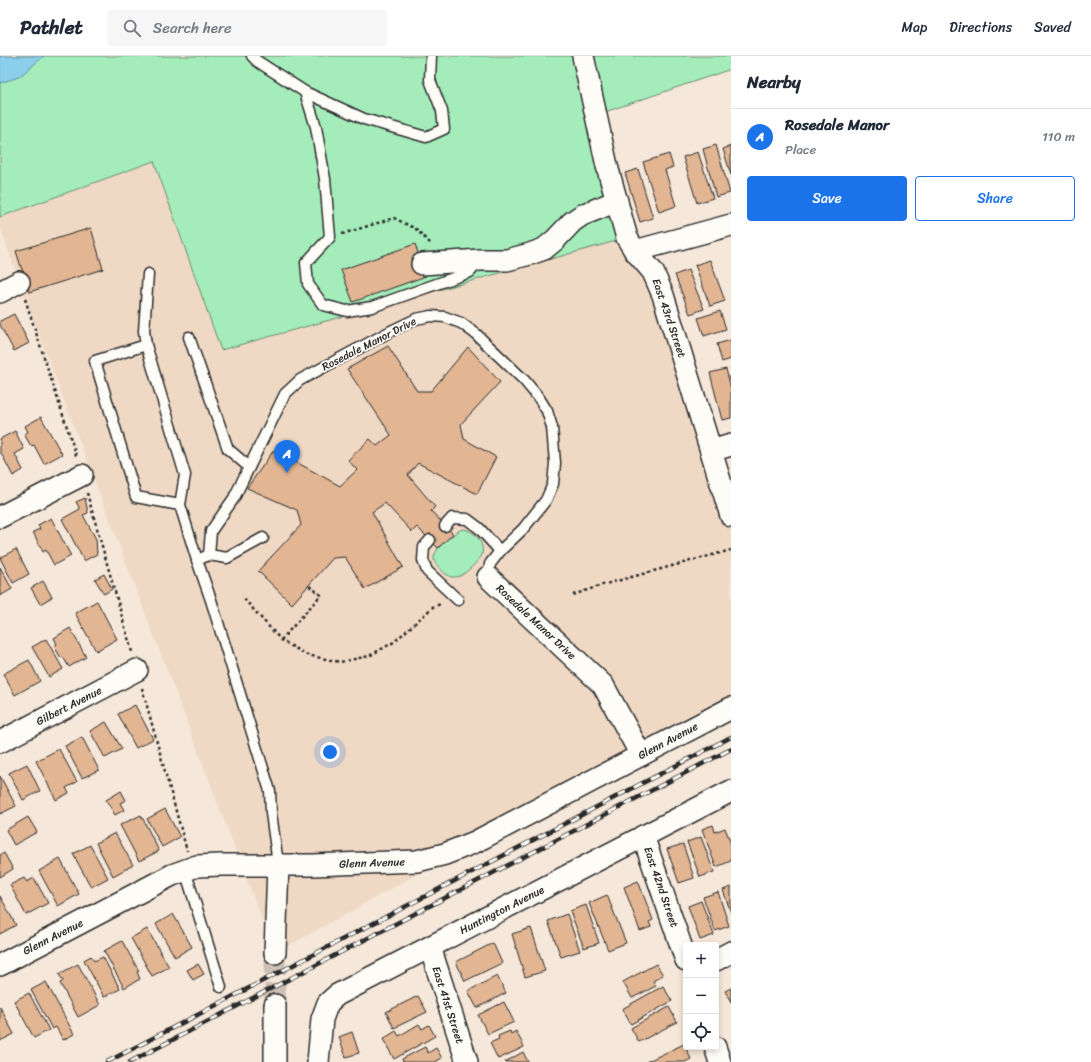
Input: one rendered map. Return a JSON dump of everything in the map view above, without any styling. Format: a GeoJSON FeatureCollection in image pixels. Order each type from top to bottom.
{"type":"FeatureCollection","features":[{"type":"Feature","properties":{"kind":"street","name":"East 43rd Street"},"geometry":{"type":"LineString","coordinates":[[583,56],[607,166],[627,238],[635,251],[653,272],[664,295],[731,516]]}},
{"type":"Feature","properties":{"kind":"street"},"geometry":{"type":"LineString","coordinates":[[430,264],[480,260],[507,260],[537,252],[556,240],[572,222],[582,215],[617,201]]}},
{"type":"Feature","properties":{"kind":"street"},"geometry":{"type":"LineString","coordinates":[[635,251],[731,225]]}},
{"type":"Feature","properties":{"kind":"street"},"geometry":{"type":"LineString","coordinates":[[0,292],[21,288]]}},
{"type":"Feature","properties":{"kind":"street"},"geometry":{"type":"LineString","coordinates":[[711,451],[731,445]]}},
{"type":"Feature","properties":{"kind":"street"},"geometry":{"type":"LineString","coordinates":[[0,517],[82,475]]}},
{"type":"Feature","properties":{"kind":"street","name":"Rosedale Manor Drive"},"geometry":{"type":"LineString","coordinates":[[488,576],[603,685],[641,755]]}},
{"type":"Feature","properties":{"kind":"street","name":"Gilbert Avenue"},"geometry":{"type":"LineString","coordinates":[[0,742],[138,670]]}},
{"type":"Feature","properties":{"kind":"street","name":"Glenn Avenue"},"geometry":{"type":"LineString","coordinates":[[0,965],[172,875],[197,866],[278,864],[313,865],[418,861],[445,854],[475,842],[731,708]]}},
{"type":"Feature","properties":{"kind":"street","name":"Huntington Avenue"},"geometry":{"type":"LineString","coordinates":[[318,1062],[322,1019],[328,1003],[337,995],[731,791]]}},
{"type":"Feature","properties":{"kind":"street","name":"East 42nd Street"},"geometry":{"type":"LineString","coordinates":[[643,836],[683,951]]}},
{"type":"Feature","properties":{"kind":"street"},"geometry":{"type":"LineString","coordinates":[[275,953],[278,864]]}},
{"type":"Feature","properties":{"kind":"street","name":"East 41st Street"},"geometry":{"type":"LineString","coordinates":[[430,947],[467,1062]]}},
{"type":"Feature","properties":{"kind":"street"},"geometry":{"type":"LineString","coordinates":[[719,958],[731,952]]}},
{"type":"Feature","properties":{"kind":"street"},"geometry":{"type":"LineString","coordinates":[[274,1006],[275,1062]]}},
{"type":"Feature","properties":{"kind":"street"},"geometry":{"type":"LineString","coordinates":[[716,1050],[720,1062]]}},
{"type":"Feature","properties":{"kind":"lane"},"geometry":{"type":"LineString","coordinates":[[252,56],[257,61],[305,92],[364,118],[426,137],[444,129],[442,111],[430,80],[431,56]]}},
{"type":"Feature","properties":{"kind":"lane"},"geometry":{"type":"LineString","coordinates":[[305,92],[316,127],[324,179],[330,238],[306,263],[308,284],[323,305],[347,311],[372,307],[470,272],[480,260]]}},
{"type":"Feature","properties":{"kind":"lane"},"geometry":{"type":"LineString","coordinates":[[148,274],[144,331],[146,345],[185,474],[180,505],[270,790],[271,813],[278,864]]}},
{"type":"Feature","properties":{"kind":"lane","name":"Rosedale Manor Drive"},"geometry":{"type":"LineString","coordinates":[[209,555],[211,531],[234,498],[285,394],[300,380],[393,330],[416,319],[431,316],[445,317],[461,323],[476,334],[524,380],[539,398],[547,411],[552,427],[555,463],[552,484],[546,500],[523,529],[500,551],[490,564],[488,576]]}},
{"type":"Feature","properties":{"kind":"lane"},"geometry":{"type":"LineString","coordinates":[[189,337],[228,449],[249,467]]}},
{"type":"Feature","properties":{"kind":"lane"},"geometry":{"type":"LineString","coordinates":[[146,345],[95,361],[136,497],[180,505]]}},
{"type":"Feature","properties":{"kind":"lane"},"geometry":{"type":"LineString","coordinates":[[445,526],[452,518],[467,519],[500,551]]}},
{"type":"Feature","properties":{"kind":"lane"},"geometry":{"type":"LineString","coordinates":[[197,560],[209,555],[227,558],[263,538]]}},
{"type":"Feature","properties":{"kind":"lane"},"geometry":{"type":"LineString","coordinates":[[430,540],[424,547],[423,560],[428,571],[458,600]]}},
{"type":"Feature","properties":{"kind":"lane"},"geometry":{"type":"LineString","coordinates":[[185,870],[221,987]]}},
{"type":"Feature","properties":{"kind":"path"},"geometry":{"type":"LineString","coordinates":[[330,238],[394,218],[416,229],[433,247],[430,264]]}},
{"type":"Feature","properties":{"kind":"path"},"geometry":{"type":"LineString","coordinates":[[21,288],[82,475],[138,670],[188,855],[185,870]]}},
{"type":"Feature","properties":{"kind":"path"},"geometry":{"type":"LineString","coordinates":[[573,595],[602,585],[731,550]]}},
{"type":"Feature","properties":{"kind":"path"},"geometry":{"type":"LineString","coordinates":[[280,640],[321,595],[308,585]]}},
{"type":"Feature","properties":{"kind":"path"},"geometry":{"type":"LineString","coordinates":[[244,599],[280,640],[306,655],[340,662],[369,656],[394,642],[434,606],[458,600]]}},
{"type":"Feature","properties":{"kind":"shaded area"},"geometry":{"type":"Polygon","coordinates":[[[154,161],[222,350],[627,238],[653,272],[731,516],[731,708],[475,842],[275,953],[24,295],[0,226],[0,217],[154,161]]]}},
{"type":"Feature","properties":{"kind":"green space"},"geometry":{"type":"Polygon","coordinates":[[[0,56],[731,56],[731,69],[596,115],[627,238],[221,350],[154,161],[0,217],[0,56]]]}},
{"type":"Feature","properties":{"kind":"green space"},"geometry":{"type":"Polygon","coordinates":[[[462,529],[470,531],[477,537],[482,545],[482,555],[469,570],[462,575],[458,577],[451,577],[444,573],[436,564],[434,557],[441,545],[462,529]]]}},
{"type":"Feature","properties":{"kind":"water"},"geometry":{"type":"Polygon","coordinates":[[[0,56],[44,56],[19,77],[0,83],[0,56]]]}},
{"type":"Feature","properties":{"kind":"building"},"geometry":{"type":"Polygon","coordinates":[[[716,145],[730,193],[716,197],[703,149],[716,145]]]}},
{"type":"Feature","properties":{"kind":"building"},"geometry":{"type":"Polygon","coordinates":[[[731,146],[731,175],[723,149],[731,146]]]}},
{"type":"Feature","properties":{"kind":"building"},"geometry":{"type":"Polygon","coordinates":[[[698,152],[713,198],[697,203],[683,157],[698,152]]]}},
{"type":"Feature","properties":{"kind":"building"},"geometry":{"type":"Polygon","coordinates":[[[669,154],[673,167],[665,170],[676,206],[659,212],[643,162],[669,154]]]}},
{"type":"Feature","properties":{"kind":"building"},"geometry":{"type":"Polygon","coordinates":[[[638,169],[653,218],[640,222],[625,173],[638,169]]]}},
{"type":"Feature","properties":{"kind":"building"},"geometry":{"type":"Polygon","coordinates":[[[91,228],[103,269],[29,292],[16,251],[91,228]]]}},
{"type":"Feature","properties":{"kind":"building"},"geometry":{"type":"Polygon","coordinates":[[[415,244],[426,276],[353,302],[341,270],[415,244]]]}},
{"type":"Feature","properties":{"kind":"building"},"geometry":{"type":"Polygon","coordinates":[[[710,260],[725,301],[710,306],[695,265],[710,260]]]}},
{"type":"Feature","properties":{"kind":"building"},"geometry":{"type":"Polygon","coordinates":[[[688,270],[704,309],[690,314],[675,275],[688,270]]]}},
{"type":"Feature","properties":{"kind":"building"},"geometry":{"type":"Polygon","coordinates":[[[720,311],[726,329],[704,336],[698,318],[720,311]]]}},
{"type":"Feature","properties":{"kind":"building"},"geometry":{"type":"Polygon","coordinates":[[[14,314],[29,343],[14,351],[0,325],[0,321],[14,314]]]}},
{"type":"Feature","properties":{"kind":"building"},"geometry":{"type":"Polygon","coordinates":[[[731,340],[731,359],[722,362],[717,344],[731,340]]]}},
{"type":"Feature","properties":{"kind":"building"},"geometry":{"type":"Polygon","coordinates":[[[388,346],[417,391],[431,391],[468,347],[500,382],[461,424],[464,439],[496,457],[477,494],[418,463],[408,475],[435,507],[431,511],[453,534],[438,548],[417,527],[412,532],[385,503],[372,512],[403,567],[365,589],[345,557],[333,558],[292,604],[258,571],[301,525],[297,510],[247,488],[274,450],[340,486],[357,470],[348,460],[370,439],[377,446],[391,435],[347,369],[388,346]]]}},
{"type":"Feature","properties":{"kind":"building"},"geometry":{"type":"Polygon","coordinates":[[[726,369],[731,389],[731,418],[722,420],[710,373],[726,369]]]}},
{"type":"Feature","properties":{"kind":"building"},"geometry":{"type":"Polygon","coordinates":[[[41,417],[62,454],[44,464],[34,445],[31,446],[24,434],[28,432],[25,426],[41,417]]]}},
{"type":"Feature","properties":{"kind":"building"},"geometry":{"type":"Polygon","coordinates":[[[15,431],[24,449],[15,454],[23,470],[13,476],[0,451],[0,439],[15,431]]]}},
{"type":"Feature","properties":{"kind":"building"},"geometry":{"type":"Polygon","coordinates":[[[85,498],[88,513],[83,515],[96,539],[97,554],[84,561],[62,519],[80,509],[76,502],[85,498]]]}},
{"type":"Feature","properties":{"kind":"building"},"geometry":{"type":"Polygon","coordinates":[[[51,518],[71,556],[54,565],[46,550],[43,552],[33,532],[40,529],[38,525],[51,518]]]}},
{"type":"Feature","properties":{"kind":"building"},"geometry":{"type":"Polygon","coordinates":[[[16,549],[29,574],[13,583],[0,558],[16,549]]]}},
{"type":"Feature","properties":{"kind":"building"},"geometry":{"type":"Polygon","coordinates":[[[0,567],[12,589],[0,596],[0,567]]]}},
{"type":"Feature","properties":{"kind":"building"},"geometry":{"type":"Polygon","coordinates":[[[104,574],[112,589],[104,594],[95,579],[104,574]]]}},
{"type":"Feature","properties":{"kind":"building"},"geometry":{"type":"Polygon","coordinates":[[[43,581],[52,597],[40,604],[31,588],[43,581]]]}},
{"type":"Feature","properties":{"kind":"building"},"geometry":{"type":"Polygon","coordinates":[[[97,601],[117,639],[96,651],[75,613],[97,601]]]}},
{"type":"Feature","properties":{"kind":"building"},"geometry":{"type":"Polygon","coordinates":[[[70,628],[86,657],[69,667],[63,657],[61,658],[54,646],[57,644],[54,638],[70,628]]]}},
{"type":"Feature","properties":{"kind":"building"},"geometry":{"type":"Polygon","coordinates":[[[46,639],[63,669],[49,677],[32,647],[46,639]]]}},
{"type":"Feature","properties":{"kind":"building"},"geometry":{"type":"Polygon","coordinates":[[[29,660],[40,681],[15,695],[3,674],[29,660]]]}},
{"type":"Feature","properties":{"kind":"building"},"geometry":{"type":"Polygon","coordinates":[[[135,705],[153,739],[136,748],[118,714],[135,705]]]}},
{"type":"Feature","properties":{"kind":"building"},"geometry":{"type":"Polygon","coordinates":[[[106,722],[122,749],[105,758],[90,731],[106,722]]]}},
{"type":"Feature","properties":{"kind":"building"},"geometry":{"type":"Polygon","coordinates":[[[82,737],[99,770],[82,778],[65,746],[82,737]]]}},
{"type":"Feature","properties":{"kind":"building"},"geometry":{"type":"Polygon","coordinates":[[[59,749],[77,782],[66,788],[69,793],[56,800],[36,761],[59,749]]]}},
{"type":"Feature","properties":{"kind":"building"},"geometry":{"type":"Polygon","coordinates":[[[27,764],[40,791],[23,800],[9,773],[27,764]]]}},
{"type":"Feature","properties":{"kind":"building"},"geometry":{"type":"Polygon","coordinates":[[[0,776],[16,806],[0,814],[0,776]]]}},
{"type":"Feature","properties":{"kind":"building"},"geometry":{"type":"Polygon","coordinates":[[[121,791],[126,800],[120,803],[124,810],[115,815],[106,800],[121,791]]]}},
{"type":"Feature","properties":{"kind":"building"},"geometry":{"type":"Polygon","coordinates":[[[165,809],[180,837],[162,847],[147,819],[165,809]]]}},
{"type":"Feature","properties":{"kind":"building"},"geometry":{"type":"Polygon","coordinates":[[[141,815],[159,851],[139,861],[120,825],[141,815]]]}},
{"type":"Feature","properties":{"kind":"building"},"geometry":{"type":"Polygon","coordinates":[[[28,817],[37,832],[14,845],[6,830],[28,817]]]}},
{"type":"Feature","properties":{"kind":"building"},"geometry":{"type":"Polygon","coordinates":[[[713,825],[715,832],[725,828],[731,844],[731,861],[716,867],[702,829],[713,825]]]}},
{"type":"Feature","properties":{"kind":"building"},"geometry":{"type":"Polygon","coordinates":[[[115,833],[133,865],[113,876],[96,843],[115,833]]]}},
{"type":"Feature","properties":{"kind":"building"},"geometry":{"type":"Polygon","coordinates":[[[701,837],[714,872],[700,877],[687,842],[701,837]]]}},
{"type":"Feature","properties":{"kind":"building"},"geometry":{"type":"Polygon","coordinates":[[[683,844],[694,878],[679,883],[667,849],[683,844]]]}},
{"type":"Feature","properties":{"kind":"building"},"geometry":{"type":"Polygon","coordinates":[[[90,845],[108,878],[91,887],[73,854],[90,845]]]}},
{"type":"Feature","properties":{"kind":"building"},"geometry":{"type":"Polygon","coordinates":[[[4,853],[13,869],[0,877],[0,855],[4,853]]]}},
{"type":"Feature","properties":{"kind":"building"},"geometry":{"type":"Polygon","coordinates":[[[60,859],[79,894],[58,906],[39,871],[60,859]]]}},
{"type":"Feature","properties":{"kind":"building"},"geometry":{"type":"Polygon","coordinates":[[[24,878],[27,882],[34,878],[48,903],[26,915],[10,885],[24,878]]]}},
{"type":"Feature","properties":{"kind":"building"},"geometry":{"type":"Polygon","coordinates":[[[638,881],[653,920],[649,922],[651,927],[640,931],[624,887],[638,881]]]}},
{"type":"Feature","properties":{"kind":"building"},"geometry":{"type":"Polygon","coordinates":[[[731,887],[731,913],[723,890],[731,887]]]}},
{"type":"Feature","properties":{"kind":"building"},"geometry":{"type":"Polygon","coordinates":[[[718,892],[729,926],[715,931],[703,897],[718,892]]]}},
{"type":"Feature","properties":{"kind":"building"},"geometry":{"type":"Polygon","coordinates":[[[607,895],[626,943],[608,950],[589,903],[607,895]]]}},
{"type":"Feature","properties":{"kind":"building"},"geometry":{"type":"Polygon","coordinates":[[[0,896],[16,925],[0,934],[0,896]]]}},
{"type":"Feature","properties":{"kind":"building"},"geometry":{"type":"Polygon","coordinates":[[[701,901],[714,935],[700,940],[688,906],[701,901]]]}},
{"type":"Feature","properties":{"kind":"building"},"geometry":{"type":"Polygon","coordinates":[[[586,905],[599,943],[584,948],[570,911],[586,905]]]}},
{"type":"Feature","properties":{"kind":"building"},"geometry":{"type":"Polygon","coordinates":[[[173,914],[192,947],[175,957],[156,924],[173,914]]]}},
{"type":"Feature","properties":{"kind":"building"},"geometry":{"type":"Polygon","coordinates":[[[567,914],[580,951],[561,957],[548,921],[567,914]]]}},
{"type":"Feature","properties":{"kind":"building"},"geometry":{"type":"Polygon","coordinates":[[[531,928],[545,971],[525,977],[512,934],[531,928]]]}},
{"type":"Feature","properties":{"kind":"building"},"geometry":{"type":"Polygon","coordinates":[[[147,929],[169,967],[152,976],[131,938],[147,929]]]}},
{"type":"Feature","properties":{"kind":"building"},"geometry":{"type":"Polygon","coordinates":[[[122,941],[139,971],[137,972],[140,979],[124,988],[104,951],[122,941]]]}},
{"type":"Feature","properties":{"kind":"building"},"geometry":{"type":"Polygon","coordinates":[[[493,943],[502,963],[465,981],[456,962],[493,943]]]}},
{"type":"Feature","properties":{"kind":"building"},"geometry":{"type":"Polygon","coordinates":[[[91,956],[94,961],[103,957],[120,989],[104,997],[84,960],[91,956]]]}},
{"type":"Feature","properties":{"kind":"building"},"geometry":{"type":"Polygon","coordinates":[[[78,964],[100,1005],[78,1017],[60,983],[63,981],[59,974],[78,964]]]}},
{"type":"Feature","properties":{"kind":"building"},"geometry":{"type":"Polygon","coordinates":[[[198,964],[204,974],[193,980],[187,970],[198,964]]]}},
{"type":"Feature","properties":{"kind":"building"},"geometry":{"type":"Polygon","coordinates":[[[656,964],[663,975],[653,981],[656,986],[632,998],[623,982],[656,964]]]}},
{"type":"Feature","properties":{"kind":"building"},"geometry":{"type":"Polygon","coordinates":[[[497,976],[506,993],[477,1008],[468,991],[497,976]]]}},
{"type":"Feature","properties":{"kind":"building"},"geometry":{"type":"Polygon","coordinates":[[[46,982],[74,1034],[63,1040],[56,1027],[52,1029],[31,990],[46,982]]]}},
{"type":"Feature","properties":{"kind":"building"},"geometry":{"type":"Polygon","coordinates":[[[663,986],[672,1001],[631,1024],[622,1009],[663,986]]]}},
{"type":"Feature","properties":{"kind":"building"},"geometry":{"type":"Polygon","coordinates":[[[731,988],[731,1002],[725,991],[731,988]]]}},
{"type":"Feature","properties":{"kind":"building"},"geometry":{"type":"Polygon","coordinates":[[[29,993],[49,1030],[34,1038],[14,1001],[29,993]]]}},
{"type":"Feature","properties":{"kind":"building"},"geometry":{"type":"Polygon","coordinates":[[[418,996],[427,1012],[394,1028],[386,1012],[418,996]]]}},
{"type":"Feature","properties":{"kind":"building"},"geometry":{"type":"Polygon","coordinates":[[[504,1002],[514,1022],[488,1034],[478,1015],[504,1002]]]}},
{"type":"Feature","properties":{"kind":"building"},"geometry":{"type":"Polygon","coordinates":[[[0,1007],[14,1034],[0,1041],[0,1007]]]}},
{"type":"Feature","properties":{"kind":"building"},"geometry":{"type":"Polygon","coordinates":[[[669,1007],[677,1022],[639,1042],[631,1028],[669,1007]]]}},
{"type":"Feature","properties":{"kind":"building"},"geometry":{"type":"Polygon","coordinates":[[[419,1024],[422,1029],[429,1025],[435,1036],[394,1059],[383,1039],[396,1031],[399,1036],[419,1024]]]}},
{"type":"Feature","properties":{"kind":"building"},"geometry":{"type":"Polygon","coordinates":[[[510,1031],[511,1034],[516,1031],[524,1047],[498,1059],[490,1043],[499,1039],[498,1036],[510,1031]]]}},
{"type":"Feature","properties":{"kind":"building"},"geometry":{"type":"Polygon","coordinates":[[[352,1032],[359,1053],[346,1057],[339,1037],[352,1032]]]}},
{"type":"Feature","properties":{"kind":"building"},"geometry":{"type":"Polygon","coordinates":[[[683,1044],[683,1050],[687,1050],[691,1059],[685,1062],[646,1062],[683,1044]]]}},
{"type":"Feature","properties":{"kind":"building"},"geometry":{"type":"Polygon","coordinates":[[[425,1047],[428,1053],[436,1048],[442,1058],[435,1062],[403,1062],[402,1059],[425,1047]]]}},
{"type":"Feature","properties":{"kind":"building"},"geometry":{"type":"Polygon","coordinates":[[[523,1052],[528,1062],[505,1062],[523,1052]]]}},
{"type":"Feature","properties":{"kind":"tunnel"},"geometry":{"type":"LineString","coordinates":[[275,953],[275,1005]]}},
{"type":"Feature","properties":{"kind":"railway"},"geometry":{"type":"LineString","coordinates":[[107,1062],[731,737]]}},
{"type":"Feature","properties":{"kind":"railway"},"geometry":{"type":"LineString","coordinates":[[130,1062],[731,749]]}},
{"type":"Feature","properties":{"kind":"place","name":"Rosedale Manor"},"geometry":{"type":"Point","coordinates":[287,473]}}]}
